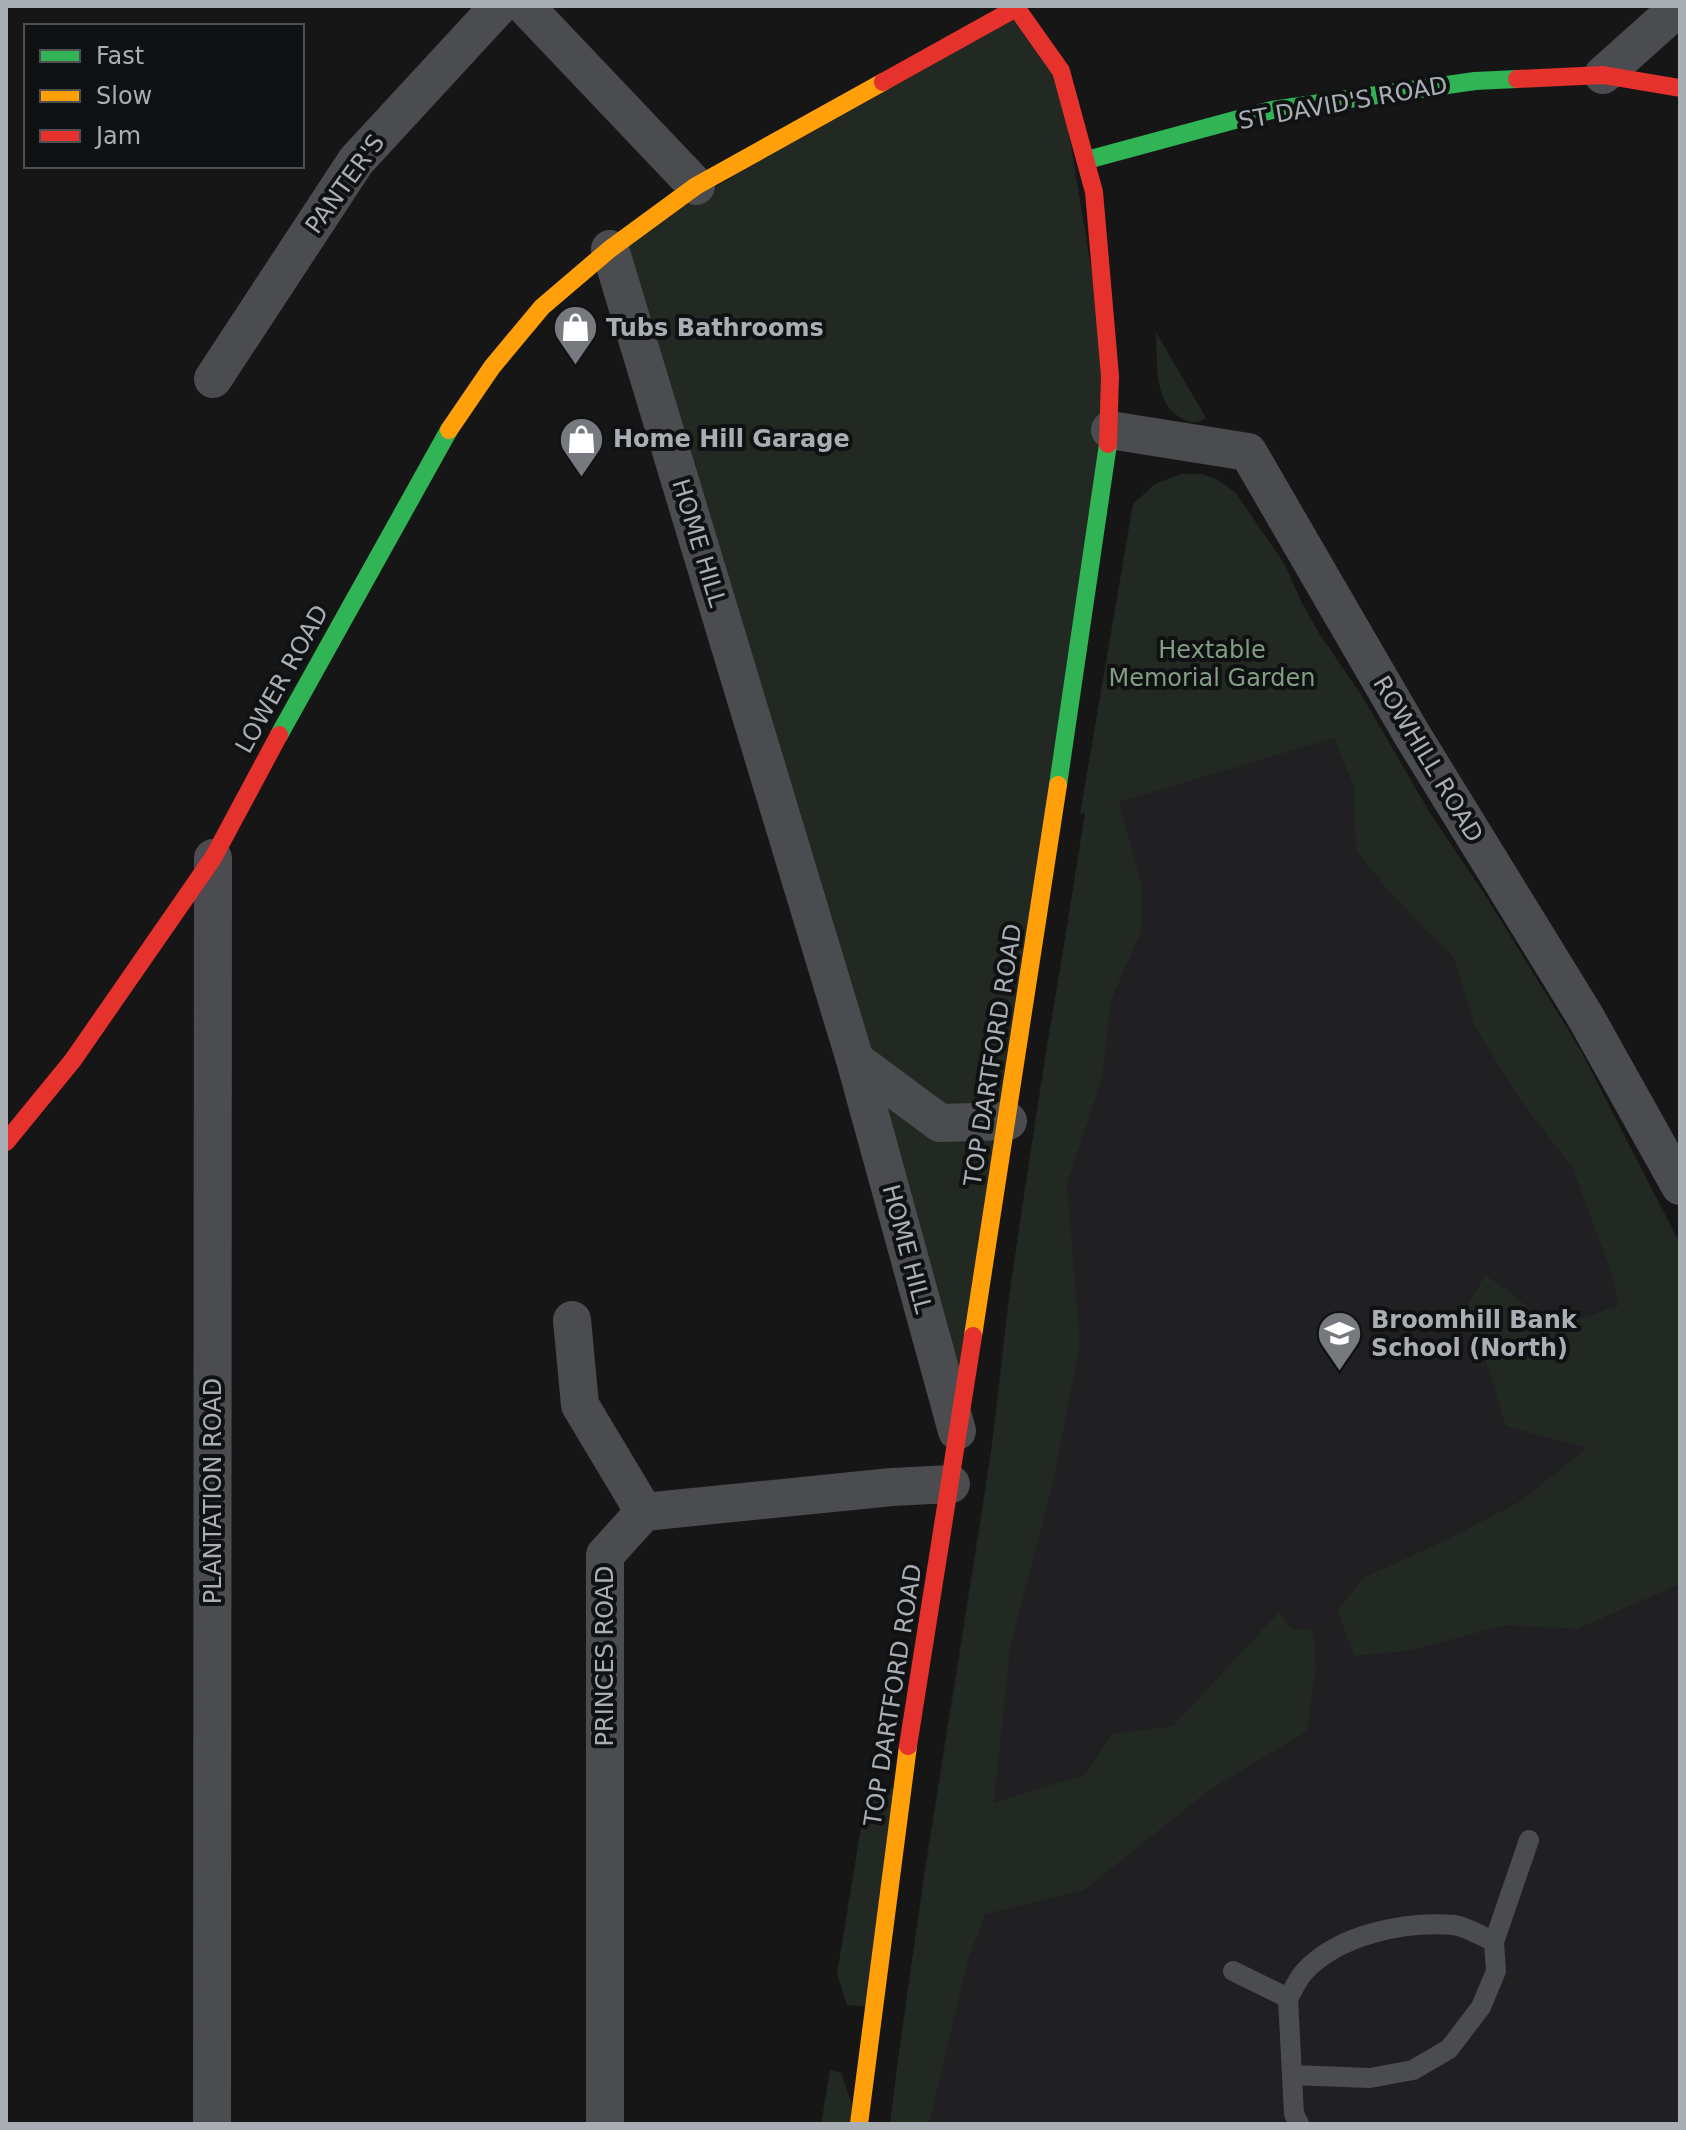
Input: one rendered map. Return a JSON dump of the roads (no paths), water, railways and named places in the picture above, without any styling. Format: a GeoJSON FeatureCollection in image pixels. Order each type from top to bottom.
{"type":"FeatureCollection","features":[{"type":"Feature","properties":{"kind":"main road"},"geometry":{"type":"LineString","coordinates":[[610,249],[696,186],[1015,7]]}},
{"type":"Feature","properties":{"kind":"main road","name":"TOP DARTFORD ROAD"},"geometry":{"type":"LineString","coordinates":[[859,2124],[908,1743],[1008,1121],[1110,430],[1110,376],[1103,281],[1094,192],[1087,160],[1061,71],[1015,7]]}},
{"type":"Feature","properties":{"kind":"main road","name":"ST DAVID'S ROAD"},"geometry":{"type":"LineString","coordinates":[[1087,160],[1272,110],[1475,81],[1603,75],[1680,88]]}},
{"type":"Feature","properties":{"kind":"main road","name":"LOWER ROAD"},"geometry":{"type":"LineString","coordinates":[[6,1142],[73,1060],[213,858],[444,437],[492,367],[542,307],[610,249]]}},
{"type":"Feature","properties":{"kind":"street","name":"PANTER'S"},"geometry":{"type":"LineString","coordinates":[[213,379],[356,161],[499,6]]}},
{"type":"Feature","properties":{"kind":"street"},"geometry":{"type":"LineString","coordinates":[[525,6],[696,186]]}},
{"type":"Feature","properties":{"kind":"street"},"geometry":{"type":"LineString","coordinates":[[1603,75],[1680,6]]}},
{"type":"Feature","properties":{"kind":"street","name":"HOME HILL"},"geometry":{"type":"LineString","coordinates":[[610,249],[855,1060],[959,1438]]}},
{"type":"Feature","properties":{"kind":"street","name":"ROWHILL ROAD"},"geometry":{"type":"LineString","coordinates":[[1110,430],[1248,452],[1411,733],[1585,1016],[1680,1186]]}},
{"type":"Feature","properties":{"kind":"street","name":"PLANTATION ROAD"},"geometry":{"type":"LineString","coordinates":[[212,2124],[213,858]]}},
{"type":"Feature","properties":{"kind":"street"},"geometry":{"type":"LineString","coordinates":[[855,1060],[940,1123],[1008,1121]]}},
{"type":"Feature","properties":{"kind":"street"},"geometry":{"type":"LineString","coordinates":[[572,1320],[580,1405],[644,1512],[951,1484]]}},
{"type":"Feature","properties":{"kind":"street","name":"PRINCES ROAD"},"geometry":{"type":"LineString","coordinates":[[605,2124],[605,1555],[644,1512]]}},
{"type":"Feature","properties":{"kind":"lane"},"geometry":{"type":"LineString","coordinates":[[1292,2075],[1370,2078],[1413,2070],[1449,2049],[1481,2007],[1496,1971],[1494,1942],[1529,1840]]}},
{"type":"Feature","properties":{"kind":"lane"},"geometry":{"type":"LineString","coordinates":[[1299,2124],[1294,2114],[1288,1998],[1304,1972],[1332,1950],[1372,1934],[1409,1926],[1457,1925],[1494,1942]]}},
{"type":"Feature","properties":{"kind":"lane"},"geometry":{"type":"LineString","coordinates":[[1233,1971],[1288,1998]]}},
{"type":"Feature","properties":{"kind":"place","name":"Tubs Bathrooms"},"geometry":{"type":"Point","coordinates":[575,367]}},
{"type":"Feature","properties":{"kind":"place","name":"Home Hill Garage"},"geometry":{"type":"Point","coordinates":[582,478]}},
{"type":"Feature","properties":{"kind":"place","name":"Broomhill Bank School (North)"},"geometry":{"type":"Point","coordinates":[1340,1373]}},
{"type":"Feature","properties":{"kind":"park label","name":"Hextable Memorial Garden"},"geometry":{"type":"Point","coordinates":[1212,664]}}]}
